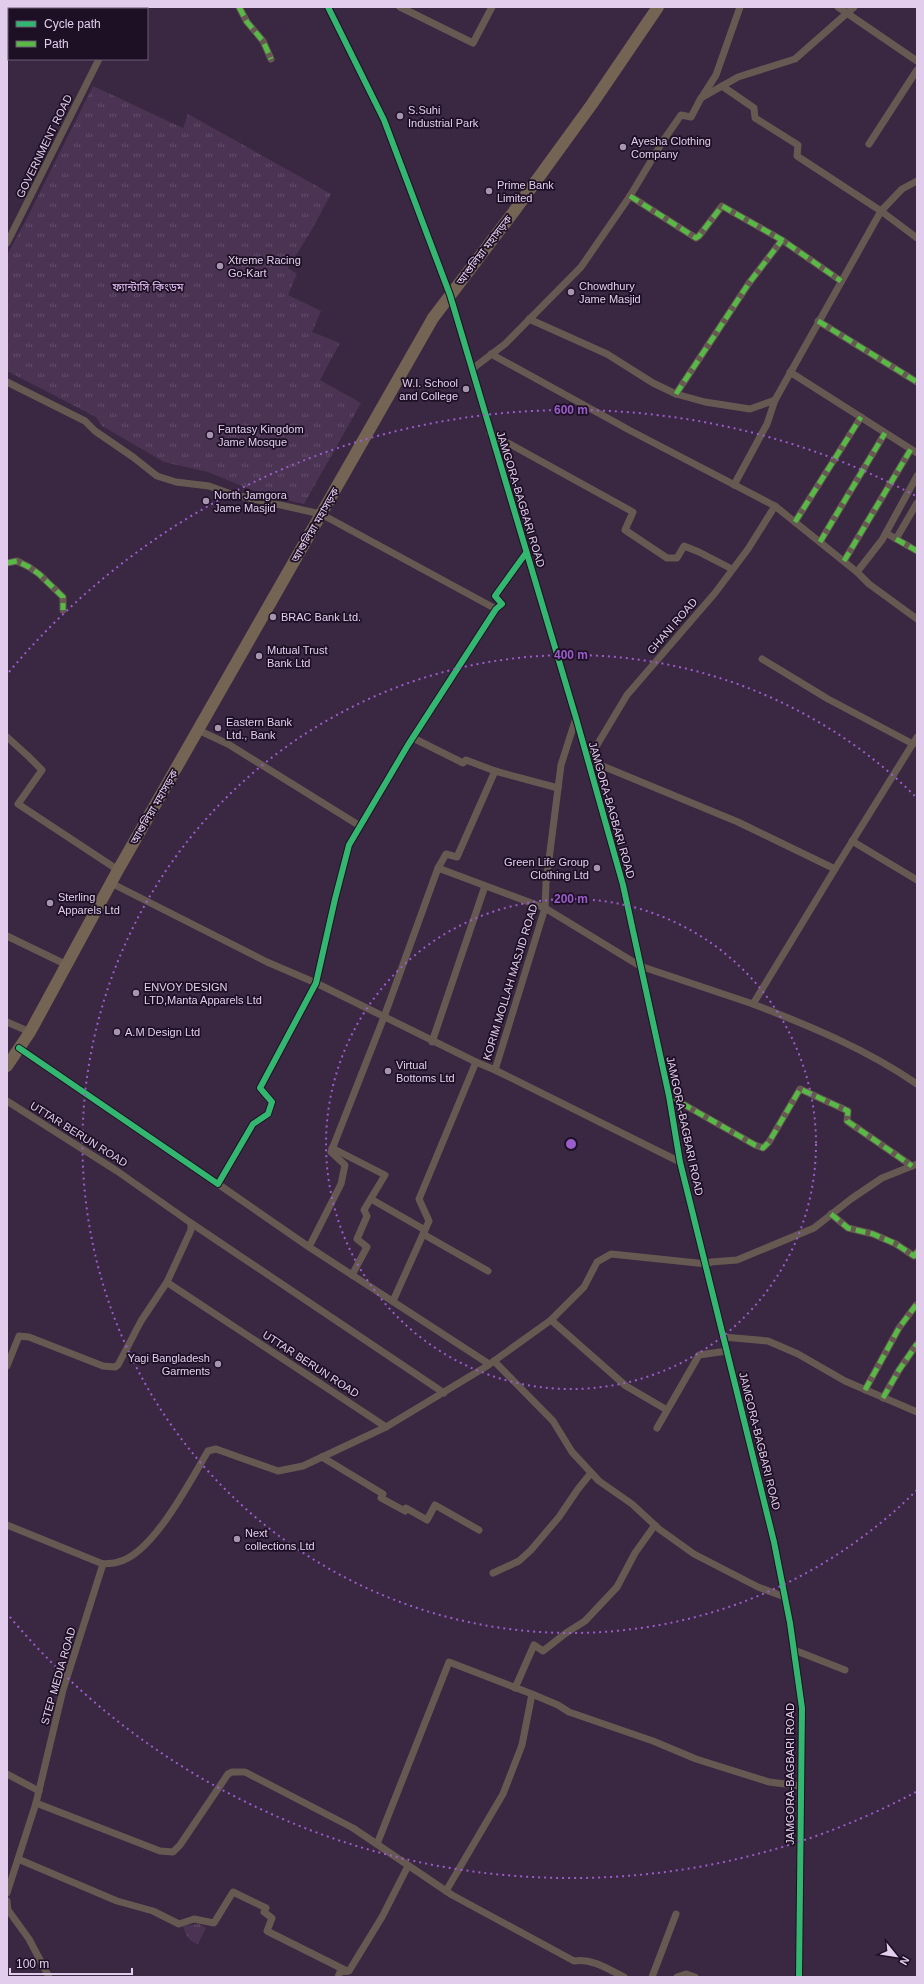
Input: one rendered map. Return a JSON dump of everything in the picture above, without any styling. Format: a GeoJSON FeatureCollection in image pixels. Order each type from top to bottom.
{"type":"FeatureCollection","features":[{"type":"Feature","properties":{"kind":"highway","name":"আশুলিয়া মহাসড়ক"},"geometry":{"type":"LineString","coordinates":[[7,1066],[30,1032],[118,870],[433,318],[515,210],[583,116],[658,7]]}},
{"type":"Feature","properties":{"kind":"street"},"geometry":{"type":"LineString","coordinates":[[239,7],[247,22],[263,41],[271,58]]}},
{"type":"Feature","properties":{"kind":"street","name":"JAMGORA-BAGBARI ROAD"},"geometry":{"type":"LineString","coordinates":[[328,7],[384,120],[450,295],[576,718],[623,885],[669,1096],[680,1162],[707,1264],[774,1542],[794,1650],[802,1708],[799,1977]]}},
{"type":"Feature","properties":{"kind":"street"},"geometry":{"type":"LineString","coordinates":[[400,7],[473,43],[492,7]]}},
{"type":"Feature","properties":{"kind":"street"},"geometry":{"type":"LineString","coordinates":[[472,368],[505,344],[581,267],[630,196],[663,141],[681,115],[691,117],[716,75],[740,7]]}},
{"type":"Feature","properties":{"kind":"street"},"geometry":{"type":"LineString","coordinates":[[838,7],[917,60]]}},
{"type":"Feature","properties":{"kind":"street"},"geometry":{"type":"LineString","coordinates":[[701,98],[738,77],[795,59],[854,7]]}},
{"type":"Feature","properties":{"kind":"street","name":"GOVERNMENT ROAD"},"geometry":{"type":"LineString","coordinates":[[7,243],[98,60]]}},
{"type":"Feature","properties":{"kind":"street"},"geometry":{"type":"LineString","coordinates":[[869,144],[917,70]]}},
{"type":"Feature","properties":{"kind":"street"},"geometry":{"type":"LineString","coordinates":[[722,86],[754,108],[755,118],[798,145],[797,156],[881,211],[917,238]]}},
{"type":"Feature","properties":{"kind":"street"},"geometry":{"type":"LineString","coordinates":[[734,485],[767,424],[775,400],[790,372],[881,211],[902,189],[917,180]]}},
{"type":"Feature","properties":{"kind":"street"},"geometry":{"type":"LineString","coordinates":[[630,196],[696,238],[722,206],[782,240],[841,281]]}},
{"type":"Feature","properties":{"kind":"street"},"geometry":{"type":"LineString","coordinates":[[676,394],[749,283],[782,240]]}},
{"type":"Feature","properties":{"kind":"street"},"geometry":{"type":"LineString","coordinates":[[529,319],[607,354],[653,383],[676,394],[705,402],[750,408],[775,400]]}},
{"type":"Feature","properties":{"kind":"street"},"geometry":{"type":"LineString","coordinates":[[818,321],[917,382]]}},
{"type":"Feature","properties":{"kind":"street"},"geometry":{"type":"LineString","coordinates":[[491,354],[631,431],[775,506],[844,561],[869,584],[917,619]]}},
{"type":"Feature","properties":{"kind":"street"},"geometry":{"type":"LineString","coordinates":[[790,372],[914,451],[844,561]]}},
{"type":"Feature","properties":{"kind":"street"},"geometry":{"type":"LineString","coordinates":[[7,382],[84,420],[95,431],[133,456],[157,476],[176,482],[209,486],[231,494],[321,514],[496,609]]}},
{"type":"Feature","properties":{"kind":"street"},"geometry":{"type":"LineString","coordinates":[[795,522],[861,417]]}},
{"type":"Feature","properties":{"kind":"street"},"geometry":{"type":"LineString","coordinates":[[490,433],[633,512],[624,530],[667,558],[677,558],[684,546],[699,552],[732,570]]}},
{"type":"Feature","properties":{"kind":"street"},"geometry":{"type":"LineString","coordinates":[[820,542],[885,433]]}},
{"type":"Feature","properties":{"kind":"street"},"geometry":{"type":"LineString","coordinates":[[857,572],[886,533],[917,476]]}},
{"type":"Feature","properties":{"kind":"street"},"geometry":{"type":"LineString","coordinates":[[896,538],[917,503]]}},
{"type":"Feature","properties":{"kind":"street","name":"GHANI ROAD"},"geometry":{"type":"LineString","coordinates":[[588,760],[627,695],[715,593],[748,549],[775,506]]}},
{"type":"Feature","properties":{"kind":"street"},"geometry":{"type":"LineString","coordinates":[[886,533],[917,551]]}},
{"type":"Feature","properties":{"kind":"street"},"geometry":{"type":"LineString","coordinates":[[218,1184],[253,1124],[268,1114],[272,1102],[260,1088],[316,983],[349,845],[412,738],[496,609],[502,604],[495,596],[526,552]]}},
{"type":"Feature","properties":{"kind":"street"},"geometry":{"type":"LineString","coordinates":[[7,563],[17,562],[39,574],[63,596],[62,610]]}},
{"type":"Feature","properties":{"kind":"street"},"geometry":{"type":"LineString","coordinates":[[762,659],[828,699],[913,744]]}},
{"type":"Feature","properties":{"kind":"street","name":"KORIM MOLLAH MASJID ROAD"},"geometry":{"type":"LineString","coordinates":[[393,1301],[429,1221],[419,1199],[476,1062],[495,1070],[545,908],[546,883],[561,765],[576,718]]}},
{"type":"Feature","properties":{"kind":"street"},"geometry":{"type":"LineString","coordinates":[[198,730],[228,744],[360,826]]}},
{"type":"Feature","properties":{"kind":"street"},"geometry":{"type":"LineString","coordinates":[[7,737],[42,770],[18,804],[118,870]]}},
{"type":"Feature","properties":{"kind":"street"},"geometry":{"type":"LineString","coordinates":[[753,1004],[917,737]]}},
{"type":"Feature","properties":{"kind":"street"},"geometry":{"type":"LineString","coordinates":[[412,738],[463,763],[466,760],[495,771],[558,788]]}},
{"type":"Feature","properties":{"kind":"street"},"geometry":{"type":"LineString","coordinates":[[588,760],[738,822],[835,869]]}},
{"type":"Feature","properties":{"kind":"street"},"geometry":{"type":"LineString","coordinates":[[309,1247],[341,1184],[345,1165],[331,1152],[332,1148],[384,1017],[438,868],[446,854],[457,857],[495,771]]}},
{"type":"Feature","properties":{"kind":"street"},"geometry":{"type":"LineString","coordinates":[[852,841],[917,880]]}},
{"type":"Feature","properties":{"kind":"street"},"geometry":{"type":"LineString","coordinates":[[438,868],[545,908],[640,966],[753,1004],[818,1029],[890,1065],[917,1084]]}},
{"type":"Feature","properties":{"kind":"street"},"geometry":{"type":"LineString","coordinates":[[111,883],[267,962],[316,983],[432,1042],[476,1062]]}},
{"type":"Feature","properties":{"kind":"street"},"geometry":{"type":"LineString","coordinates":[[432,1042],[485,886]]}},
{"type":"Feature","properties":{"kind":"street"},"geometry":{"type":"LineString","coordinates":[[7,936],[67,965]]}},
{"type":"Feature","properties":{"kind":"street"},"geometry":{"type":"LineString","coordinates":[[7,1022],[30,1032]]}},
{"type":"Feature","properties":{"kind":"street"},"geometry":{"type":"LineString","coordinates":[[19,1048],[309,1247],[491,1363],[553,1421],[572,1452],[599,1481],[632,1504],[654,1525],[694,1554],[758,1587],[785,1597]]}},
{"type":"Feature","properties":{"kind":"street"},"geometry":{"type":"LineString","coordinates":[[495,1070],[680,1162]]}},
{"type":"Feature","properties":{"kind":"street"},"geometry":{"type":"LineString","coordinates":[[669,1096],[755,1145],[763,1148],[769,1142],[800,1089],[848,1111],[847,1121],[914,1165]]}},
{"type":"Feature","properties":{"kind":"street","name":"UTTAR BERUN ROAD"},"geometry":{"type":"LineString","coordinates":[[7,1102],[117,1171],[444,1393]]}},
{"type":"Feature","properties":{"kind":"street"},"geometry":{"type":"LineString","coordinates":[[332,1148],[384,1175],[364,1210],[367,1216],[357,1239],[367,1247],[352,1275]]}},
{"type":"Feature","properties":{"kind":"street"},"geometry":{"type":"LineString","coordinates":[[7,1525],[103,1564],[119,1562],[154,1537],[208,1451],[216,1449],[278,1471],[303,1466],[386,1427],[491,1363],[551,1320],[584,1286],[597,1262],[611,1254],[707,1264],[711,1262],[737,1260],[814,1228],[882,1178],[914,1165]]}},
{"type":"Feature","properties":{"kind":"street"},"geometry":{"type":"LineString","coordinates":[[371,1198],[488,1271]]}},
{"type":"Feature","properties":{"kind":"street"},"geometry":{"type":"LineString","coordinates":[[832,1214],[848,1228],[879,1237],[896,1244],[914,1256],[917,1252]]}},
{"type":"Feature","properties":{"kind":"street"},"geometry":{"type":"LineString","coordinates":[[7,1366],[19,1336],[29,1337],[103,1366],[115,1367],[118,1365],[141,1322],[167,1282],[191,1230],[191,1222]]}},
{"type":"Feature","properties":{"kind":"street","name":"UTTAR BERUN ROAD"},"geometry":{"type":"LineString","coordinates":[[167,1282],[386,1427]]}},
{"type":"Feature","properties":{"kind":"street"},"geometry":{"type":"LineString","coordinates":[[865,1390],[900,1328],[916,1305]]}},
{"type":"Feature","properties":{"kind":"street"},"geometry":{"type":"LineString","coordinates":[[551,1320],[626,1386],[667,1410]]}},
{"type":"Feature","properties":{"kind":"street"},"geometry":{"type":"LineString","coordinates":[[724,1337],[768,1341],[798,1354],[865,1390],[917,1412]]}},
{"type":"Feature","properties":{"kind":"street"},"geometry":{"type":"LineString","coordinates":[[883,1398],[899,1370],[917,1344]]}},
{"type":"Feature","properties":{"kind":"street"},"geometry":{"type":"LineString","coordinates":[[657,1428],[699,1355],[727,1351]]}},
{"type":"Feature","properties":{"kind":"street"},"geometry":{"type":"LineString","coordinates":[[322,1457],[383,1494],[381,1498],[404,1511],[406,1508],[427,1520],[435,1505],[479,1530]]}},
{"type":"Feature","properties":{"kind":"street"},"geometry":{"type":"LineString","coordinates":[[494,1573],[519,1561],[531,1550],[592,1473]]}},
{"type":"Feature","properties":{"kind":"street"},"geometry":{"type":"LineString","coordinates":[[515,1688],[534,1645],[543,1650],[585,1621],[617,1587],[635,1553],[654,1525]]}},
{"type":"Feature","properties":{"kind":"street","name":"STEP MEDIA ROAD"},"geometry":{"type":"LineString","coordinates":[[7,1893],[36,1803],[63,1690],[103,1564]]}},
{"type":"Feature","properties":{"kind":"street"},"geometry":{"type":"LineString","coordinates":[[794,1650],[845,1670]]}},
{"type":"Feature","properties":{"kind":"street"},"geometry":{"type":"LineString","coordinates":[[377,1844],[450,1662],[532,1694],[576,1714],[653,1741],[696,1759],[769,1782],[801,1786]]}},
{"type":"Feature","properties":{"kind":"street"},"geometry":{"type":"LineString","coordinates":[[446,1891],[503,1794],[522,1745],[532,1694]]}},
{"type":"Feature","properties":{"kind":"street"},"geometry":{"type":"LineString","coordinates":[[36,1803],[160,1851],[173,1852],[180,1845],[228,1774],[232,1772],[246,1772],[354,1828],[446,1891],[574,1960],[597,1964],[624,1977]]}},
{"type":"Feature","properties":{"kind":"street"},"geometry":{"type":"LineString","coordinates":[[7,1774],[39,1791]]}},
{"type":"Feature","properties":{"kind":"street"},"geometry":{"type":"LineString","coordinates":[[18,1859],[117,1901],[153,1911],[179,1924],[194,1919],[214,1923],[233,1892],[266,1908],[264,1912],[272,1918],[267,1931],[347,1971]]}},
{"type":"Feature","properties":{"kind":"street"},"geometry":{"type":"LineString","coordinates":[[338,1977],[340,1972],[347,1971],[382,1916],[408,1866]]}},
{"type":"Feature","properties":{"kind":"street"},"geometry":{"type":"LineString","coordinates":[[7,1901],[8,1910],[29,1939],[49,1977]]}},
{"type":"Feature","properties":{"kind":"street"},"geometry":{"type":"LineString","coordinates":[[652,1977],[676,1914]]}},
{"type":"Feature","properties":{"kind":"street"},"geometry":{"type":"LineString","coordinates":[[677,1977],[686,1974],[694,1977]]}},
{"type":"Feature","properties":{"kind":"green space","name":"ফ্যান্টাসি কিংডম"},"geometry":{"type":"Polygon","coordinates":[[[93,86],[183,128],[188,114],[331,194],[311,231],[288,268],[297,274],[288,295],[321,311],[312,332],[340,343],[320,380],[361,403],[304,504],[264,495],[208,472],[164,462],[102,426],[96,417],[7,371],[7,255],[93,86]]]}},
{"type":"Feature","properties":{"kind":"green space"},"geometry":{"type":"Polygon","coordinates":[[[199,1924],[206,1928],[198,1944],[190,1940],[186,1935],[183,1926],[199,1924]]]}},
{"type":"Feature","properties":{"kind":"marked path"},"geometry":{"type":"LineString","coordinates":[[239,7],[247,22],[263,41],[271,59]]}},
{"type":"Feature","properties":{"kind":"marked path"},"geometry":{"type":"LineString","coordinates":[[630,196],[696,238],[722,206],[782,240],[841,281]]}},
{"type":"Feature","properties":{"kind":"marked path"},"geometry":{"type":"LineString","coordinates":[[676,394],[749,283],[782,240]]}},
{"type":"Feature","properties":{"kind":"marked path"},"geometry":{"type":"LineString","coordinates":[[818,321],[917,382]]}},
{"type":"Feature","properties":{"kind":"marked path"},"geometry":{"type":"LineString","coordinates":[[795,522],[861,417]]}},
{"type":"Feature","properties":{"kind":"marked path"},"geometry":{"type":"LineString","coordinates":[[820,542],[885,433]]}},
{"type":"Feature","properties":{"kind":"marked path"},"geometry":{"type":"LineString","coordinates":[[844,561],[911,449]]}},
{"type":"Feature","properties":{"kind":"marked path"},"geometry":{"type":"LineString","coordinates":[[896,539],[917,551]]}},
{"type":"Feature","properties":{"kind":"marked path"},"geometry":{"type":"LineString","coordinates":[[7,563],[17,561],[39,574],[63,597],[63,610]]}},
{"type":"Feature","properties":{"kind":"marked path"},"geometry":{"type":"LineString","coordinates":[[669,1096],[755,1145],[763,1148],[769,1142],[800,1089],[848,1111],[847,1121],[912,1166]]}},
{"type":"Feature","properties":{"kind":"marked path"},"geometry":{"type":"LineString","coordinates":[[831,1214],[848,1228],[873,1234],[896,1244],[914,1256],[917,1252]]}},
{"type":"Feature","properties":{"kind":"marked path"},"geometry":{"type":"LineString","coordinates":[[865,1390],[899,1328],[916,1305]]}},
{"type":"Feature","properties":{"kind":"marked path"},"geometry":{"type":"LineString","coordinates":[[883,1398],[899,1370],[917,1344]]}},
{"type":"Feature","properties":{"kind":"cycle path"},"geometry":{"type":"LineString","coordinates":[[328,7],[384,120],[450,295],[576,718],[623,885],[669,1096],[680,1162],[774,1542],[790,1623],[802,1708],[799,1977]]}},
{"type":"Feature","properties":{"kind":"cycle path"},"geometry":{"type":"LineString","coordinates":[[19,1048],[218,1184],[253,1124],[268,1114],[272,1102],[260,1088],[316,983],[349,845],[408,745],[496,609],[502,604],[495,596],[526,553]]}},
{"type":"Feature","properties":{"kind":"place","name":"S.Suhi Industrial Park"},"geometry":{"type":"Point","coordinates":[400,116]}},
{"type":"Feature","properties":{"kind":"place","name":"Ayesha Clothing Company"},"geometry":{"type":"Point","coordinates":[623,147]}},
{"type":"Feature","properties":{"kind":"place","name":"Prime Bank Limited"},"geometry":{"type":"Point","coordinates":[489,191]}},
{"type":"Feature","properties":{"kind":"place","name":"Xtreme Racing Go-Kart"},"geometry":{"type":"Point","coordinates":[220,266]}},
{"type":"Feature","properties":{"kind":"place","name":"Chowdhury Jame Masjid"},"geometry":{"type":"Point","coordinates":[571,292]}},
{"type":"Feature","properties":{"kind":"place","name":"W.I. School and College"},"geometry":{"type":"Point","coordinates":[466,389]}},
{"type":"Feature","properties":{"kind":"place","name":"Fantasy Kingdom Jame Mosque"},"geometry":{"type":"Point","coordinates":[210,435]}},
{"type":"Feature","properties":{"kind":"place","name":"North Jamgora Jame Masjid"},"geometry":{"type":"Point","coordinates":[206,501]}},
{"type":"Feature","properties":{"kind":"place","name":"BRAC Bank Ltd."},"geometry":{"type":"Point","coordinates":[273,617]}},
{"type":"Feature","properties":{"kind":"place","name":"Mutual Trust Bank Ltd"},"geometry":{"type":"Point","coordinates":[259,656]}},
{"type":"Feature","properties":{"kind":"place","name":"Eastern Bank Ltd., Bank"},"geometry":{"type":"Point","coordinates":[218,728]}},
{"type":"Feature","properties":{"kind":"place","name":"Green Life Group Clothing Ltd"},"geometry":{"type":"Point","coordinates":[597,868]}},
{"type":"Feature","properties":{"kind":"place","name":"Sterling Apparels Ltd"},"geometry":{"type":"Point","coordinates":[50,903]}},
{"type":"Feature","properties":{"kind":"place","name":"ENVOY DESIGN LTD,Manta Apparels Ltd"},"geometry":{"type":"Point","coordinates":[136,993]}},
{"type":"Feature","properties":{"kind":"place","name":"A.M Design Ltd"},"geometry":{"type":"Point","coordinates":[117,1032]}},
{"type":"Feature","properties":{"kind":"place","name":"Virtual Bottoms Ltd"},"geometry":{"type":"Point","coordinates":[388,1071]}},
{"type":"Feature","properties":{"kind":"place","name":"Yagi Bangladesh Garments"},"geometry":{"type":"Point","coordinates":[218,1364]}},
{"type":"Feature","properties":{"kind":"place","name":"Next collections Ltd"},"geometry":{"type":"Point","coordinates":[237,1539]}}]}
